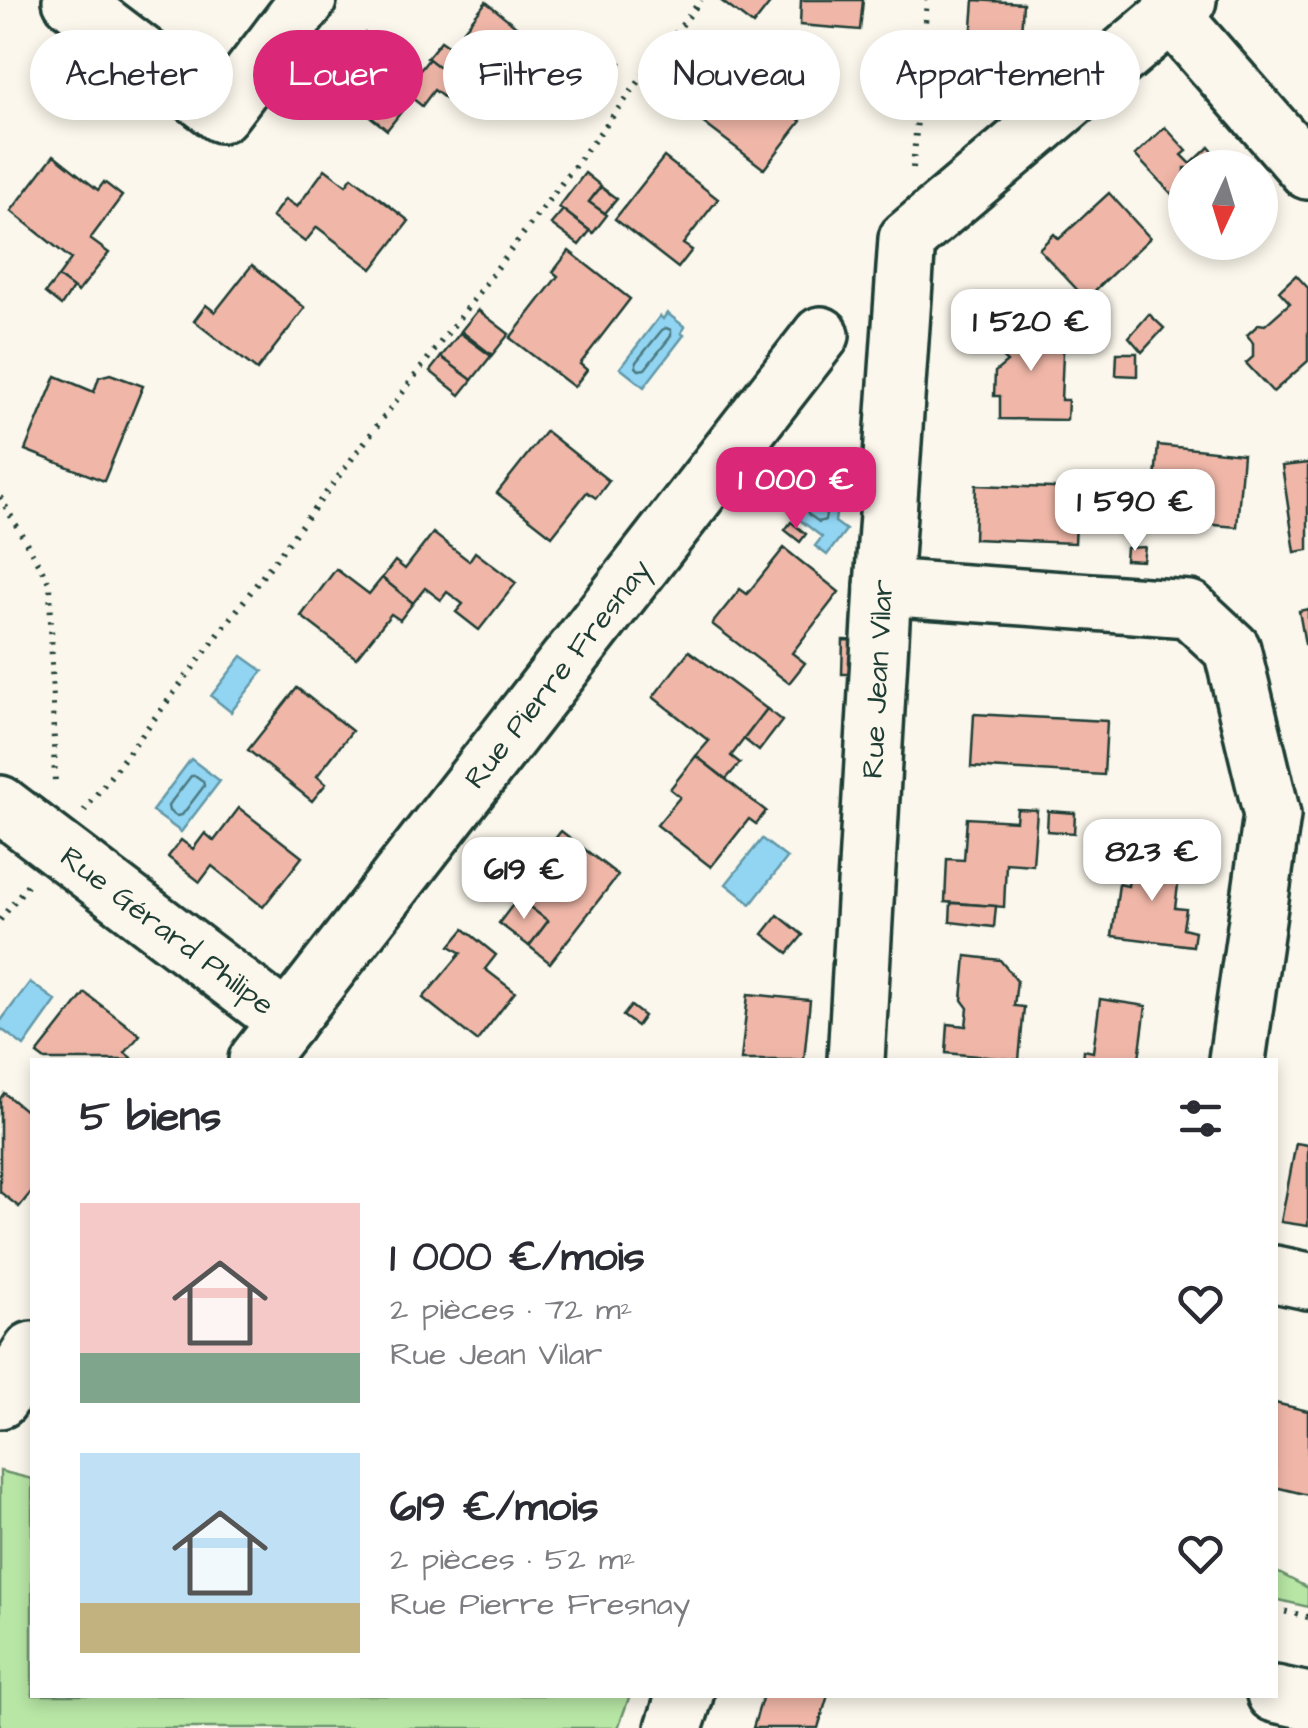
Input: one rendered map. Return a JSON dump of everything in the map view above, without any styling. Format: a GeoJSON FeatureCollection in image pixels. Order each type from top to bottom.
{"type":"FeatureCollection","features":[{"type":"Feature","properties":{"kind":"street"},"geometry":{"type":"LineString","coordinates":[[72,0],[221,114],[308,0]]}},
{"type":"Feature","properties":{"kind":"street"},"geometry":{"type":"LineString","coordinates":[[907,239],[1180,7],[1308,171]]}},
{"type":"Feature","properties":{"kind":"street","name":"Rue Jean Vilar"},"geometry":{"type":"LineString","coordinates":[[856,1058],[882,588],[907,239]]}},
{"type":"Feature","properties":{"kind":"street","name":"Rue Pierre Fresnay"},"geometry":{"type":"LineString","coordinates":[[272,1041],[822,335]]}},
{"type":"Feature","properties":{"kind":"street"},"geometry":{"type":"LineString","coordinates":[[882,588],[1189,609],[1232,649],[1272,815],[1238,1058]]}},
{"type":"Feature","properties":{"kind":"street","name":"Rue Gérard Philipe"},"geometry":{"type":"LineString","coordinates":[[0,804],[56,848],[272,1041]]}},
{"type":"Feature","properties":{"kind":"street"},"geometry":{"type":"LineString","coordinates":[[1278,1275],[1308,1282]]}},
{"type":"Feature","properties":{"kind":"street"},"geometry":{"type":"LineString","coordinates":[[0,1400],[30,1353]]}},
{"type":"Feature","properties":{"kind":"street"},"geometry":{"type":"LineString","coordinates":[[0,1412],[30,1420]]}},
{"type":"Feature","properties":{"kind":"street"},"geometry":{"type":"LineString","coordinates":[[1278,1695],[1308,1700]]}},
{"type":"Feature","properties":{"kind":"street"},"geometry":{"type":"LineString","coordinates":[[674,1728],[684,1698]]}},
{"type":"Feature","properties":{"kind":"path"},"geometry":{"type":"LineString","coordinates":[[0,920],[701,0]]}},
{"type":"Feature","properties":{"kind":"path"},"geometry":{"type":"LineString","coordinates":[[907,239],[927,0]]}},
{"type":"Feature","properties":{"kind":"path"},"geometry":{"type":"LineString","coordinates":[[0,496],[50,584],[56,848]]}},
{"type":"Feature","properties":{"kind":"path"},"geometry":{"type":"LineString","coordinates":[[1278,1610],[1308,1617]]}},
{"type":"Feature","properties":{"kind":"green space"},"geometry":{"type":"Polygon","coordinates":[[[0,1471],[30,1478],[30,1698],[629,1698],[618,1728],[0,1728],[0,1471]]]}},
{"type":"Feature","properties":{"kind":"green space"},"geometry":{"type":"Polygon","coordinates":[[[1278,1573],[1308,1588],[1308,1607],[1278,1600],[1278,1573]]]}},
{"type":"Feature","properties":{"kind":"water"},"geometry":{"type":"Polygon","coordinates":[[[667,313],[685,327],[681,333],[684,335],[644,387],[620,368],[660,316],[663,319],[667,313]]]}},
{"type":"Feature","properties":{"kind":"water"},"geometry":{"type":"Polygon","coordinates":[[[831,462],[857,483],[837,507],[835,522],[846,530],[827,555],[815,546],[822,537],[791,513],[831,462]]]}},
{"type":"Feature","properties":{"kind":"water"},"geometry":{"type":"Polygon","coordinates":[[[242,656],[263,671],[231,712],[211,696],[242,656]]]}},
{"type":"Feature","properties":{"kind":"water"},"geometry":{"type":"Polygon","coordinates":[[[191,759],[220,781],[181,832],[152,811],[191,759]]]}},
{"type":"Feature","properties":{"kind":"water"},"geometry":{"type":"Polygon","coordinates":[[[762,839],[787,858],[751,904],[726,884],[762,839]]]}},
{"type":"Feature","properties":{"kind":"water"},"geometry":{"type":"Polygon","coordinates":[[[30,982],[56,1001],[24,1046],[0,1028],[0,1022],[30,982]]]}},
{"type":"Feature","properties":{"kind":"building"},"geometry":{"type":"Polygon","coordinates":[[[720,0],[768,0],[771,2],[753,25],[720,0]]]}},
{"type":"Feature","properties":{"kind":"building"},"geometry":{"type":"Polygon","coordinates":[[[801,0],[863,0],[860,30],[800,25],[801,0]]]}},
{"type":"Feature","properties":{"kind":"building"},"geometry":{"type":"Polygon","coordinates":[[[974,0],[1023,3],[1021,30],[972,30],[974,0]]]}},
{"type":"Feature","properties":{"kind":"building"},"geometry":{"type":"Polygon","coordinates":[[[486,2],[521,30],[464,30],[486,2]]]}},
{"type":"Feature","properties":{"kind":"building"},"geometry":{"type":"Polygon","coordinates":[[[443,42],[443,70],[427,58],[443,42]]]}},
{"type":"Feature","properties":{"kind":"building"},"geometry":{"type":"Polygon","coordinates":[[[429,59],[443,70],[443,97],[434,90],[423,105],[423,66],[429,59]]]}},
{"type":"Feature","properties":{"kind":"building"},"geometry":{"type":"Polygon","coordinates":[[[375,120],[395,120],[387,130],[375,120]]]}},
{"type":"Feature","properties":{"kind":"building"},"geometry":{"type":"Polygon","coordinates":[[[700,120],[800,120],[764,169],[700,120]]]}},
{"type":"Feature","properties":{"kind":"building"},"geometry":{"type":"Polygon","coordinates":[[[1165,127],[1186,150],[1168,150],[1168,190],[1135,155],[1165,127]]]}},
{"type":"Feature","properties":{"kind":"building"},"geometry":{"type":"Polygon","coordinates":[[[54,155],[98,190],[104,182],[122,196],[90,239],[109,253],[78,292],[58,277],[71,259],[11,211],[54,155]]]}},
{"type":"Feature","properties":{"kind":"building"},"geometry":{"type":"Polygon","coordinates":[[[664,157],[718,199],[683,244],[692,250],[678,268],[615,219],[664,157]]]}},
{"type":"Feature","properties":{"kind":"building"},"geometry":{"type":"Polygon","coordinates":[[[325,169],[346,185],[352,177],[409,221],[372,269],[317,227],[305,242],[272,217],[285,199],[297,207],[325,169]]]}},
{"type":"Feature","properties":{"kind":"building"},"geometry":{"type":"Polygon","coordinates":[[[585,173],[601,186],[589,202],[607,215],[593,233],[559,207],[585,173]]]}},
{"type":"Feature","properties":{"kind":"building"},"geometry":{"type":"Polygon","coordinates":[[[601,187],[617,199],[605,213],[589,202],[601,187]]]}},
{"type":"Feature","properties":{"kind":"building"},"geometry":{"type":"Polygon","coordinates":[[[1109,193],[1150,238],[1086,299],[1039,249],[1054,234],[1059,239],[1109,193]]]}},
{"type":"Feature","properties":{"kind":"building"},"geometry":{"type":"Polygon","coordinates":[[[563,210],[590,231],[579,245],[551,224],[563,210]]]}},
{"type":"Feature","properties":{"kind":"building"},"geometry":{"type":"Polygon","coordinates":[[[569,251],[630,299],[580,364],[587,370],[574,387],[510,338],[558,276],[553,272],[569,251]]]}},
{"type":"Feature","properties":{"kind":"building"},"geometry":{"type":"Polygon","coordinates":[[[252,265],[305,308],[257,370],[194,321],[206,305],[215,312],[252,265]]]}},
{"type":"Feature","properties":{"kind":"building"},"geometry":{"type":"Polygon","coordinates":[[[1296,275],[1308,288],[1308,361],[1273,392],[1246,363],[1253,357],[1253,343],[1247,335],[1290,303],[1279,291],[1296,275]]]}},
{"type":"Feature","properties":{"kind":"building"},"geometry":{"type":"Polygon","coordinates":[[[58,277],[73,288],[61,306],[45,293],[58,277]]]}},
{"type":"Feature","properties":{"kind":"building"},"geometry":{"type":"Polygon","coordinates":[[[478,310],[509,334],[492,355],[461,331],[478,310]]]}},
{"type":"Feature","properties":{"kind":"building"},"geometry":{"type":"Polygon","coordinates":[[[1149,314],[1164,328],[1142,352],[1129,337],[1149,314]]]}},
{"type":"Feature","properties":{"kind":"building"},"geometry":{"type":"Polygon","coordinates":[[[997,326],[1064,330],[1061,400],[1068,400],[1067,420],[1000,419],[1000,396],[994,396],[995,372],[1007,362],[996,352],[997,326]]]}},
{"type":"Feature","properties":{"kind":"building"},"geometry":{"type":"Polygon","coordinates":[[[460,333],[491,356],[472,380],[441,357],[460,333]]]}},
{"type":"Feature","properties":{"kind":"building"},"geometry":{"type":"Polygon","coordinates":[[[1117,353],[1137,353],[1137,376],[1116,375],[1117,353]]]}},
{"type":"Feature","properties":{"kind":"building"},"geometry":{"type":"Polygon","coordinates":[[[441,357],[472,380],[460,395],[430,371],[441,357]]]}},
{"type":"Feature","properties":{"kind":"building"},"geometry":{"type":"Polygon","coordinates":[[[110,374],[143,386],[104,481],[25,450],[56,376],[94,392],[99,377],[110,374]]]}},
{"type":"Feature","properties":{"kind":"building"},"geometry":{"type":"Polygon","coordinates":[[[546,431],[609,481],[596,498],[587,492],[552,536],[497,493],[546,431]]]}},
{"type":"Feature","properties":{"kind":"building"},"geometry":{"type":"Polygon","coordinates":[[[1158,445],[1243,454],[1237,527],[1203,524],[1205,508],[1153,503],[1158,445]]]}},
{"type":"Feature","properties":{"kind":"building"},"geometry":{"type":"Polygon","coordinates":[[[1308,463],[1308,550],[1295,552],[1282,466],[1308,463]]]}},
{"type":"Feature","properties":{"kind":"building"},"geometry":{"type":"Polygon","coordinates":[[[976,485],[1078,489],[1075,543],[974,539],[976,485]]]}},
{"type":"Feature","properties":{"kind":"building"},"geometry":{"type":"Polygon","coordinates":[[[791,522],[806,534],[800,542],[785,530],[791,522]]]}},
{"type":"Feature","properties":{"kind":"building"},"geometry":{"type":"Polygon","coordinates":[[[433,533],[469,561],[475,552],[516,583],[479,630],[456,612],[463,604],[447,592],[441,600],[425,588],[413,603],[382,578],[395,561],[405,569],[433,533]]]}},
{"type":"Feature","properties":{"kind":"building"},"geometry":{"type":"Polygon","coordinates":[[[1145,547],[1143,561],[1125,560],[1126,548],[1145,547]]]}},
{"type":"Feature","properties":{"kind":"building"},"geometry":{"type":"Polygon","coordinates":[[[784,548],[839,592],[792,653],[805,663],[789,683],[712,624],[740,589],[747,594],[784,548]]]}},
{"type":"Feature","properties":{"kind":"building"},"geometry":{"type":"Polygon","coordinates":[[[336,569],[369,594],[382,578],[413,603],[400,620],[391,614],[356,658],[301,616],[336,569]]]}},
{"type":"Feature","properties":{"kind":"building"},"geometry":{"type":"Polygon","coordinates":[[[1308,609],[1308,644],[1305,644],[1299,611],[1308,609]]]}},
{"type":"Feature","properties":{"kind":"building"},"geometry":{"type":"Polygon","coordinates":[[[843,640],[863,641],[862,674],[842,674],[843,640]]]}},
{"type":"Feature","properties":{"kind":"building"},"geometry":{"type":"Polygon","coordinates":[[[689,651],[767,709],[731,756],[740,763],[726,779],[696,756],[709,741],[653,697],[689,651]]]}},
{"type":"Feature","properties":{"kind":"building"},"geometry":{"type":"Polygon","coordinates":[[[297,688],[352,731],[317,776],[326,784],[312,801],[248,750],[297,688]]]}},
{"type":"Feature","properties":{"kind":"building"},"geometry":{"type":"Polygon","coordinates":[[[767,709],[782,721],[759,751],[744,739],[767,709]]]}},
{"type":"Feature","properties":{"kind":"building"},"geometry":{"type":"Polygon","coordinates":[[[974,714],[1107,721],[1104,775],[971,767],[974,714]]]}},
{"type":"Feature","properties":{"kind":"building"},"geometry":{"type":"Polygon","coordinates":[[[696,756],[766,811],[756,824],[749,819],[711,867],[657,825],[680,797],[670,789],[696,756]]]}},
{"type":"Feature","properties":{"kind":"building"},"geometry":{"type":"Polygon","coordinates":[[[239,808],[302,857],[263,907],[212,866],[200,882],[168,857],[181,840],[193,849],[205,833],[214,841],[239,808]]]}},
{"type":"Feature","properties":{"kind":"building"},"geometry":{"type":"Polygon","coordinates":[[[1017,809],[1037,810],[1033,865],[1006,863],[1004,907],[945,902],[947,859],[964,860],[967,818],[1016,821],[1017,809]]]}},
{"type":"Feature","properties":{"kind":"building"},"geometry":{"type":"Polygon","coordinates":[[[1048,811],[1075,813],[1074,833],[1047,831],[1048,811]]]}},
{"type":"Feature","properties":{"kind":"building"},"geometry":{"type":"Polygon","coordinates":[[[561,831],[618,875],[550,963],[529,946],[548,921],[504,889],[519,870],[526,877],[561,831]]]}},
{"type":"Feature","properties":{"kind":"building"},"geometry":{"type":"Polygon","coordinates":[[[1132,856],[1181,862],[1175,908],[1186,909],[1183,928],[1195,931],[1193,946],[1112,936],[1119,884],[1128,886],[1132,856]]]}},
{"type":"Feature","properties":{"kind":"building"},"geometry":{"type":"Polygon","coordinates":[[[518,898],[548,921],[529,946],[499,923],[518,898]]]}},
{"type":"Feature","properties":{"kind":"building"},"geometry":{"type":"Polygon","coordinates":[[[951,903],[996,906],[994,927],[950,922],[951,903]]]}},
{"type":"Feature","properties":{"kind":"building"},"geometry":{"type":"Polygon","coordinates":[[[778,915],[803,935],[788,953],[763,934],[778,915]]]}},
{"type":"Feature","properties":{"kind":"building"},"geometry":{"type":"Polygon","coordinates":[[[464,929],[496,955],[485,969],[515,992],[477,1041],[423,998],[461,953],[450,946],[464,929]]]}},
{"type":"Feature","properties":{"kind":"building"},"geometry":{"type":"Polygon","coordinates":[[[966,956],[1000,960],[1017,981],[1014,1006],[1024,1007],[1019,1058],[946,1053],[948,1024],[966,1026],[968,1008],[962,1000],[966,956]]]}},
{"type":"Feature","properties":{"kind":"building"},"geometry":{"type":"Polygon","coordinates":[[[85,993],[140,1035],[125,1053],[131,1058],[42,1058],[37,1054],[85,993]]]}},
{"type":"Feature","properties":{"kind":"building"},"geometry":{"type":"Polygon","coordinates":[[[748,994],[810,1000],[804,1058],[741,1058],[748,994]]]}},
{"type":"Feature","properties":{"kind":"building"},"geometry":{"type":"Polygon","coordinates":[[[1100,999],[1146,1006],[1139,1058],[1083,1058],[1084,1050],[1093,1052],[1100,999]]]}},
{"type":"Feature","properties":{"kind":"building"},"geometry":{"type":"Polygon","coordinates":[[[631,1006],[644,1016],[637,1026],[623,1016],[631,1006]]]}},
{"type":"Feature","properties":{"kind":"building"},"geometry":{"type":"Polygon","coordinates":[[[4,1093],[30,1114],[30,1193],[19,1207],[0,1192],[0,1099],[4,1093]]]}},
{"type":"Feature","properties":{"kind":"building"},"geometry":{"type":"Polygon","coordinates":[[[1296,1143],[1308,1145],[1308,1226],[1281,1222],[1296,1143]]]}},
{"type":"Feature","properties":{"kind":"building"},"geometry":{"type":"Polygon","coordinates":[[[1278,1404],[1308,1411],[1308,1495],[1278,1488],[1278,1404]]]}},
{"type":"Feature","properties":{"kind":"building"},"geometry":{"type":"Polygon","coordinates":[[[762,1698],[827,1698],[818,1728],[753,1728],[762,1698]]]}}]}
